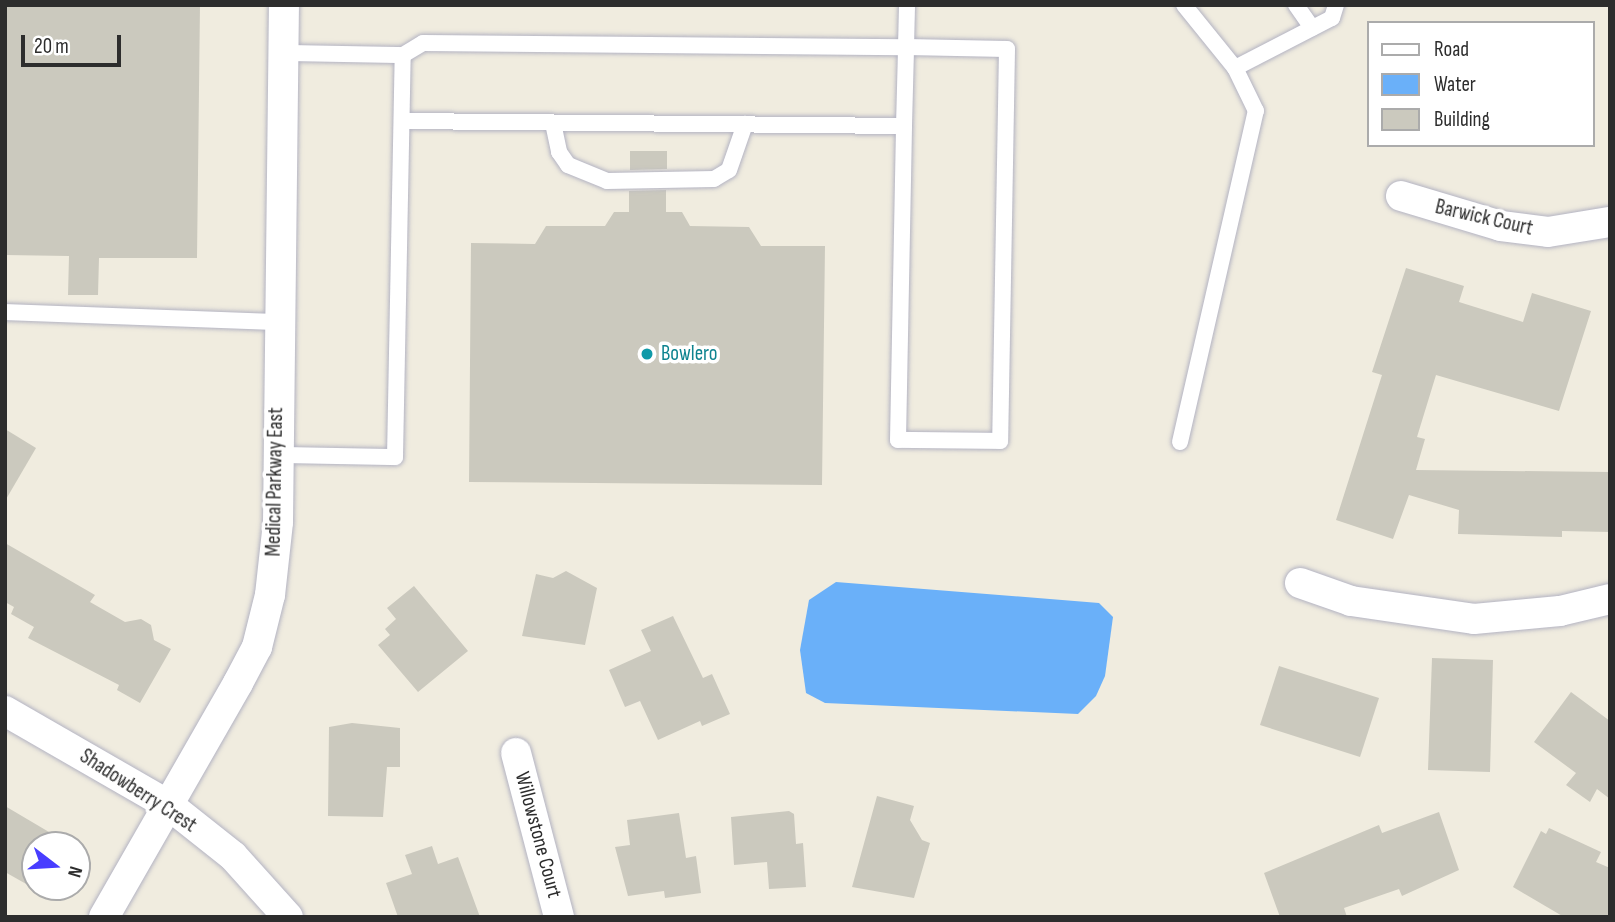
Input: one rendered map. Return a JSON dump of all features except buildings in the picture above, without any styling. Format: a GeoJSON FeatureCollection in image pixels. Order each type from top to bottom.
{"type":"FeatureCollection","features":[{"type":"Feature","properties":{"kind":"street","name":"Medical Parkway East"},"geometry":{"type":"LineString","coordinates":[[104,917],[170,806],[257,647],[276,548],[284,5]]}},
{"type":"Feature","properties":{"kind":"street","name":"Barwick Court"},"geometry":{"type":"LineString","coordinates":[[1401,196],[1525,229],[1548,232],[1610,222]]}},
{"type":"Feature","properties":{"kind":"street"},"geometry":{"type":"LineString","coordinates":[[1300,583],[1351,601],[1474,619],[1546,613],[1610,599]]}},
{"type":"Feature","properties":{"kind":"street","name":"Shadowberry Crest"},"geometry":{"type":"LineString","coordinates":[[5,711],[170,806],[233,856],[288,917]]}},
{"type":"Feature","properties":{"kind":"street","name":"Willowstone Court"},"geometry":{"type":"LineString","coordinates":[[516,753],[559,917]]}},
{"type":"Feature","properties":{"kind":"lane"},"geometry":{"type":"LineString","coordinates":[[283,53],[403,55],[423,43],[906,47],[1007,49],[1000,441],[898,440],[906,47],[906,5]]}},
{"type":"Feature","properties":{"kind":"lane"},"geometry":{"type":"LineString","coordinates":[[1180,442],[1256,111],[1235,68],[1184,5]]}},
{"type":"Feature","properties":{"kind":"lane"},"geometry":{"type":"LineString","coordinates":[[1296,5],[1312,28]]}},
{"type":"Feature","properties":{"kind":"lane"},"geometry":{"type":"LineString","coordinates":[[1235,68],[1332,18],[1336,5]]}},
{"type":"Feature","properties":{"kind":"lane"},"geometry":{"type":"LineString","coordinates":[[278,455],[395,457],[403,55]]}},
{"type":"Feature","properties":{"kind":"lane"},"geometry":{"type":"LineString","coordinates":[[402,121],[904,126]]}},
{"type":"Feature","properties":{"kind":"lane"},"geometry":{"type":"LineString","coordinates":[[553,122],[559,152],[568,165],[607,181],[714,179],[729,170],[744,124]]}},
{"type":"Feature","properties":{"kind":"lane"},"geometry":{"type":"LineString","coordinates":[[5,312],[281,322]]}},
{"type":"Feature","properties":{"kind":"water"},"geometry":{"type":"Polygon","coordinates":[[[836,582],[1099,603],[1113,617],[1105,676],[1096,696],[1078,714],[825,703],[806,693],[800,650],[809,600],[836,582]]]}},
{"type":"Feature","properties":{"kind":"place","name":"Bowlero"},"geometry":{"type":"Point","coordinates":[647,354]}}]}
